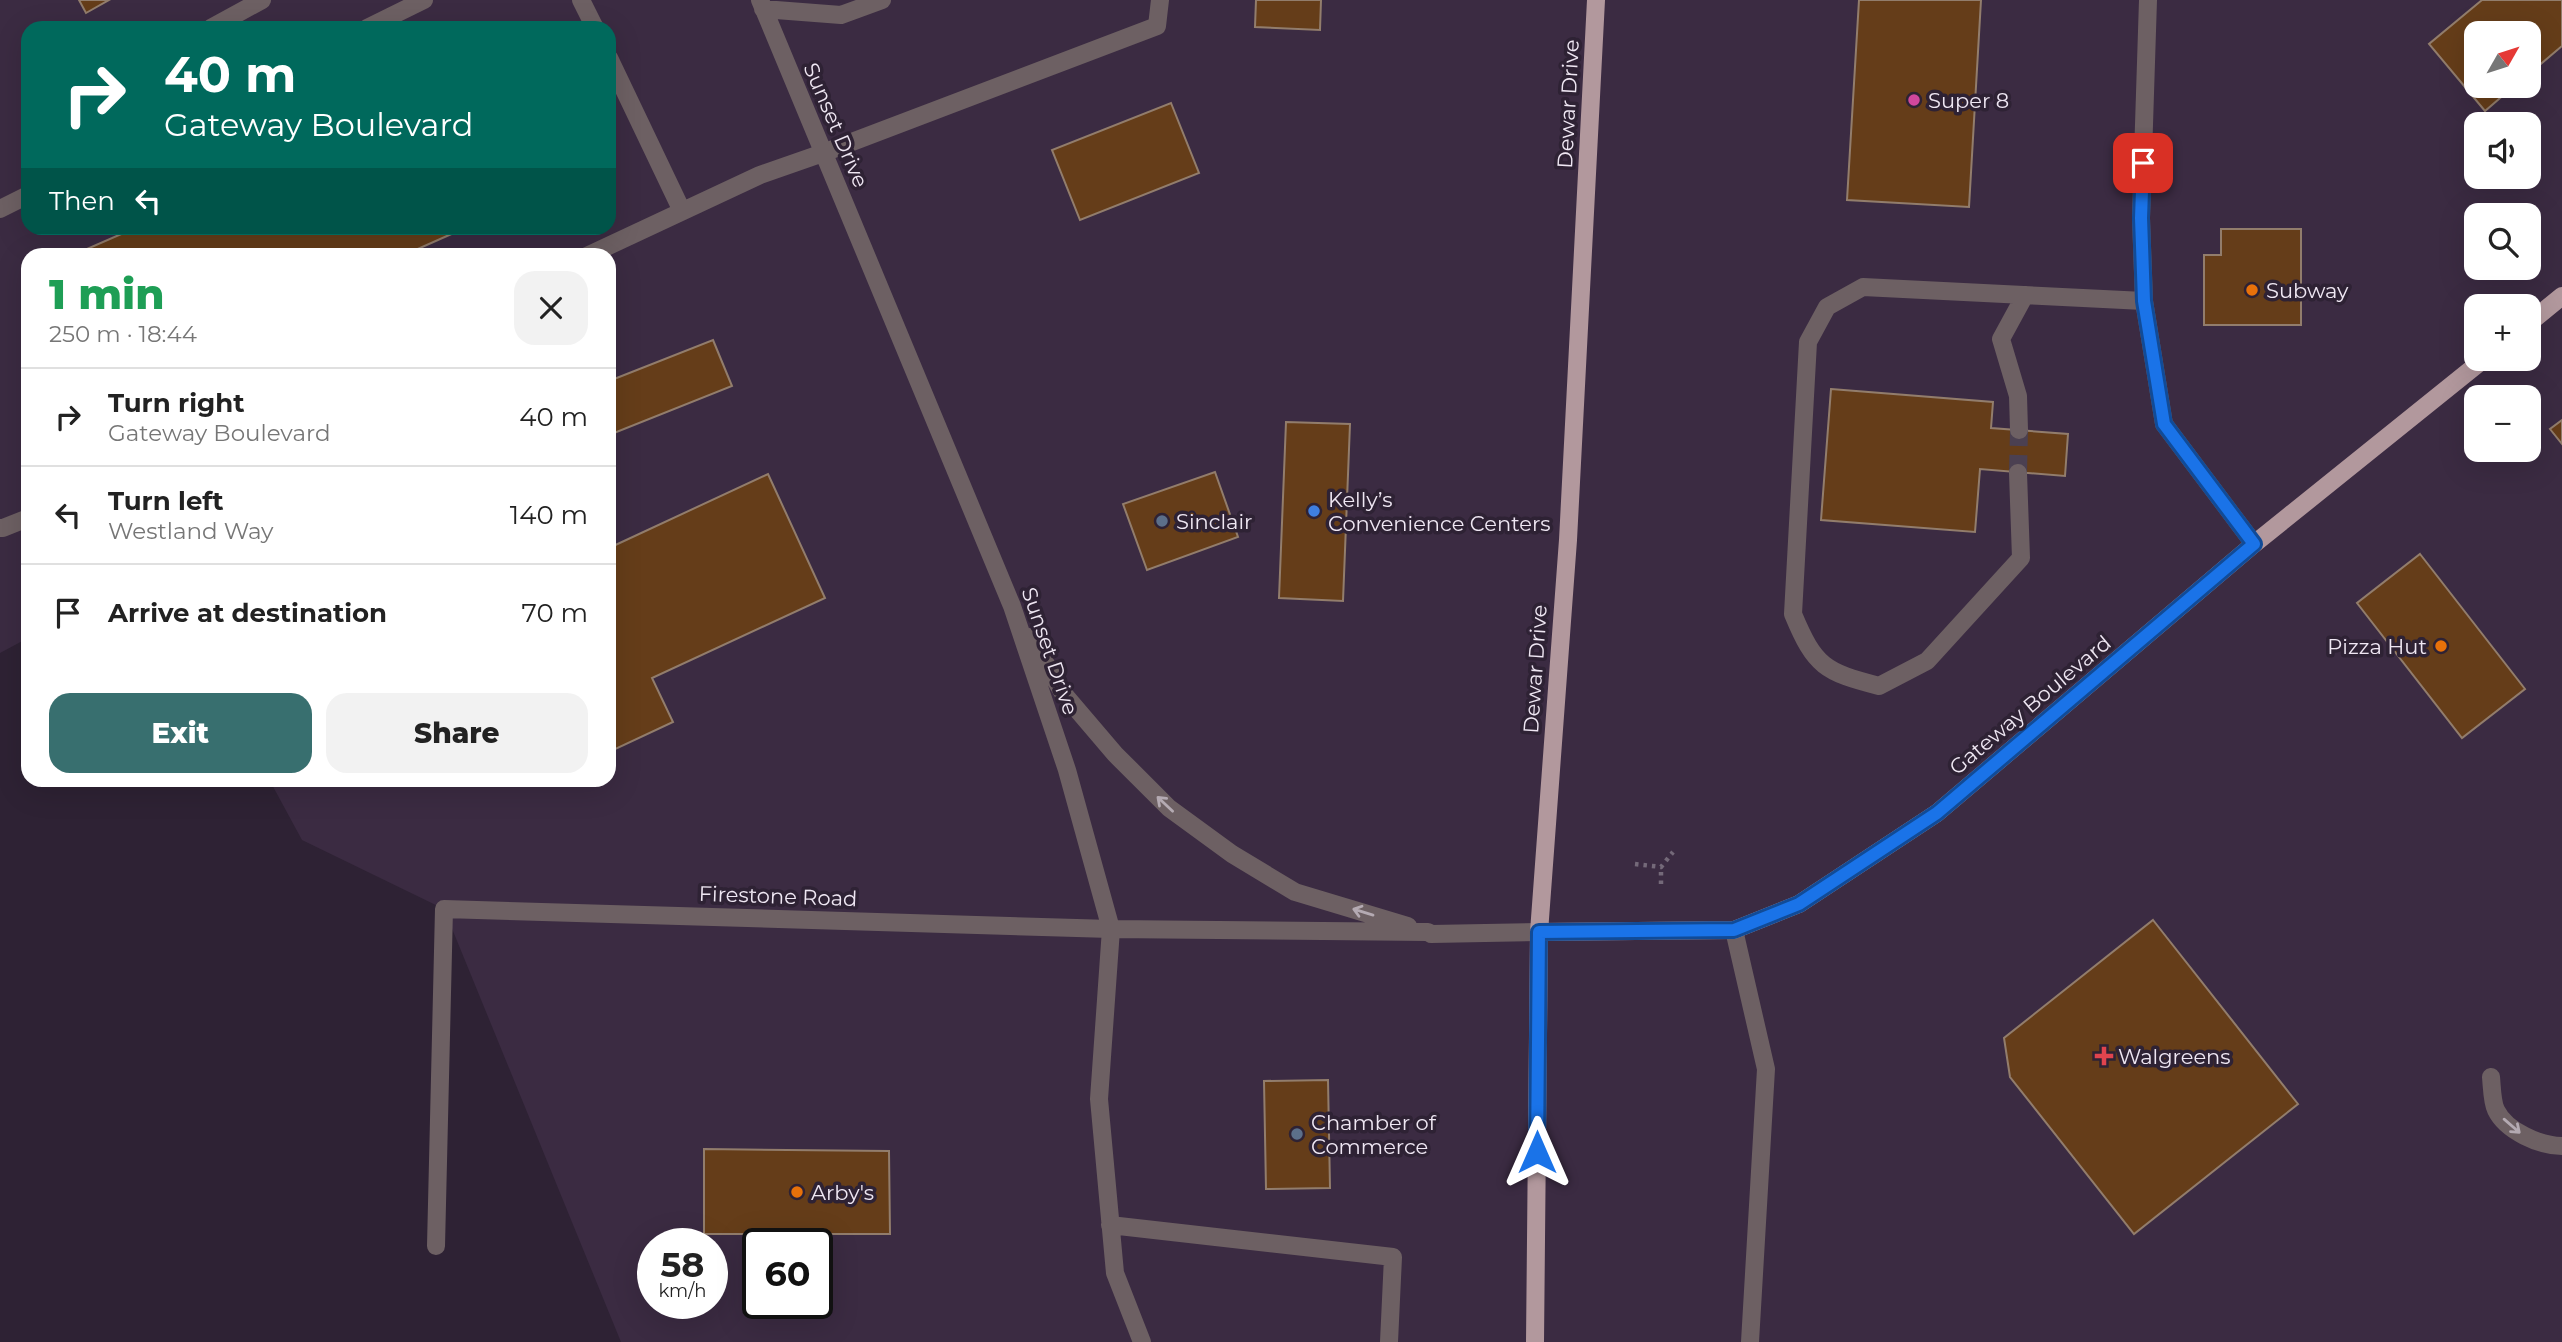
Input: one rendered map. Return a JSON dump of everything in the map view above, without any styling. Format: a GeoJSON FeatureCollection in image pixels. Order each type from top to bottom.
{"type":"FeatureCollection","features":[{"type":"Feature","properties":{"kind":"main road","name":"Dewar Drive"},"geometry":{"type":"LineString","coordinates":[[1535,1342],[1539,932],[1567,540],[1596,0]]}},
{"type":"Feature","properties":{"kind":"main road"},"geometry":{"type":"LineString","coordinates":[[2541,313],[2562,296]]}},
{"type":"Feature","properties":{"kind":"main road","name":"Gateway Boulevard"},"geometry":{"type":"LineString","coordinates":[[1539,932],[1734,930],[1799,904],[1937,813],[2254,544],[2469,371]]}},
{"type":"Feature","properties":{"kind":"street"},"geometry":{"type":"LineString","coordinates":[[224,21],[262,0]]}},
{"type":"Feature","properties":{"kind":"street"},"geometry":{"type":"LineString","coordinates":[[381,21],[424,0]]}},
{"type":"Feature","properties":{"kind":"street"},"geometry":{"type":"LineString","coordinates":[[581,0],[592,21]]}},
{"type":"Feature","properties":{"kind":"street"},"geometry":{"type":"LineString","coordinates":[[761,4],[841,15],[882,0]]}},
{"type":"Feature","properties":{"kind":"street"},"geometry":{"type":"LineString","coordinates":[[604,248],[760,175],[1157,26],[1160,0]]}},
{"type":"Feature","properties":{"kind":"street"},"geometry":{"type":"LineString","coordinates":[[2148,0],[2141,218],[2144,301],[2164,424],[2254,544]]}},
{"type":"Feature","properties":{"kind":"street","name":"Sunset Drive"},"geometry":{"type":"LineString","coordinates":[[761,4],[1012,606],[1067,770],[1111,929],[1099,1099],[1115,1273],[1142,1342]]}},
{"type":"Feature","properties":{"kind":"street"},"geometry":{"type":"LineString","coordinates":[[616,73],[682,211]]}},
{"type":"Feature","properties":{"kind":"street"},"geometry":{"type":"LineString","coordinates":[[0,209],[21,198]]}},
{"type":"Feature","properties":{"kind":"street"},"geometry":{"type":"LineString","coordinates":[[2018,473],[2021,558],[1927,661],[1879,686],[1837,675],[1808,649],[1793,614],[1808,342],[1827,307],[1863,287],[2144,301]]}},
{"type":"Feature","properties":{"kind":"street"},"geometry":{"type":"LineString","coordinates":[[2019,430],[2018,396],[2000,339],[2025,295]]}},
{"type":"Feature","properties":{"kind":"street"},"geometry":{"type":"LineString","coordinates":[[0,527],[21,521]]}},
{"type":"Feature","properties":{"kind":"street"},"geometry":{"type":"LineString","coordinates":[[1012,606],[1063,693],[1115,754],[1170,808],[1231,854],[1295,892],[1431,934],[1539,932]]}},
{"type":"Feature","properties":{"kind":"street","name":"Firestone Road"},"geometry":{"type":"LineString","coordinates":[[436,1246],[444,909],[1111,929]]}},
{"type":"Feature","properties":{"kind":"street"},"geometry":{"type":"LineString","coordinates":[[1111,929],[1428,932]]}},
{"type":"Feature","properties":{"kind":"street"},"geometry":{"type":"LineString","coordinates":[[1734,930],[1766,1069],[1750,1342]]}},
{"type":"Feature","properties":{"kind":"street"},"geometry":{"type":"LineString","coordinates":[[2491,1077],[2496,1110],[2514,1130],[2552,1146],[2562,1146]]}},
{"type":"Feature","properties":{"kind":"street"},"geometry":{"type":"LineString","coordinates":[[1110,1225],[1393,1257],[1390,1342]]}},
{"type":"Feature","properties":{"kind":"path"},"geometry":{"type":"LineString","coordinates":[[1661,884],[1661,867],[1673,852]]}},
{"type":"Feature","properties":{"kind":"path"},"geometry":{"type":"LineString","coordinates":[[1635,864],[1661,867]]}},
{"type":"Feature","properties":{"kind":"shaded area"},"geometry":{"type":"Polygon","coordinates":[[[0,0],[2562,0],[2562,1342],[621,1342],[444,909],[302,840],[273,787],[616,787],[616,248],[21,248],[21,642],[0,653],[0,0]]]}},
{"type":"Feature","properties":{"kind":"building"},"geometry":{"type":"Polygon","coordinates":[[[79,0],[109,0],[86,13],[79,0]]]}},
{"type":"Feature","properties":{"kind":"building"},"geometry":{"type":"Polygon","coordinates":[[[1256,0],[1321,0],[1320,30],[1255,27],[1256,0]]]}},
{"type":"Feature","properties":{"kind":"building","name":"Super 8"},"geometry":{"type":"Polygon","coordinates":[[[1859,0],[1981,0],[1969,207],[1847,200],[1859,0]]]}},
{"type":"Feature","properties":{"kind":"building"},"geometry":{"type":"Polygon","coordinates":[[[2482,0],[2562,0],[2562,46],[2541,64],[2541,21],[2464,21],[2464,86],[2429,44],[2482,0]]]}},
{"type":"Feature","properties":{"kind":"building"},"geometry":{"type":"Polygon","coordinates":[[[2474,98],[2500,98],[2485,111],[2474,98]]]}},
{"type":"Feature","properties":{"kind":"building"},"geometry":{"type":"Polygon","coordinates":[[[1171,103],[1199,173],[1080,220],[1052,150],[1171,103]]]}},
{"type":"Feature","properties":{"kind":"building","name":"Subway"},"geometry":{"type":"Polygon","coordinates":[[[2221,229],[2301,229],[2301,325],[2204,325],[2204,255],[2221,255],[2221,229]]]}},
{"type":"Feature","properties":{"kind":"building"},"geometry":{"type":"Polygon","coordinates":[[[119,235],[449,235],[420,248],[89,248],[119,235]]]}},
{"type":"Feature","properties":{"kind":"building"},"geometry":{"type":"Polygon","coordinates":[[[713,340],[732,386],[616,432],[616,378],[713,340]]]}},
{"type":"Feature","properties":{"kind":"building"},"geometry":{"type":"Polygon","coordinates":[[[1831,389],[1993,402],[1991,428],[2068,434],[2065,476],[1980,469],[1975,532],[1821,520],[1831,389]]]}},
{"type":"Feature","properties":{"kind":"building"},"geometry":{"type":"Polygon","coordinates":[[[2562,420],[2562,444],[2550,429],[2562,420]]]}},
{"type":"Feature","properties":{"kind":"building","name":"Kelly’s Convenience Centers"},"geometry":{"type":"Polygon","coordinates":[[[1286,422],[1350,424],[1343,601],[1279,598],[1286,422]]]}},
{"type":"Feature","properties":{"kind":"building"},"geometry":{"type":"Polygon","coordinates":[[[1215,472],[1238,537],[1147,570],[1123,504],[1215,472]]]}},
{"type":"Feature","properties":{"kind":"building"},"geometry":{"type":"Polygon","coordinates":[[[768,474],[825,598],[652,678],[673,722],[616,749],[616,545],[768,474]]]}},
{"type":"Feature","properties":{"kind":"building","name":"Pizza Hut"},"geometry":{"type":"Polygon","coordinates":[[[2420,554],[2525,689],[2462,738],[2357,603],[2420,554]]]}},
{"type":"Feature","properties":{"kind":"building","name":"Walgreens"},"geometry":{"type":"Polygon","coordinates":[[[2153,920],[2298,1104],[2134,1234],[2010,1077],[2004,1038],[2153,920]]]}},
{"type":"Feature","properties":{"kind":"building","name":"Chamber of Commerce"},"geometry":{"type":"Polygon","coordinates":[[[1328,1080],[1330,1188],[1266,1189],[1264,1081],[1328,1080]]]}},
{"type":"Feature","properties":{"kind":"building","name":"Arby's"},"geometry":{"type":"Polygon","coordinates":[[[704,1149],[889,1151],[890,1234],[833,1234],[833,1228],[742,1228],[742,1234],[728,1234],[728,1228],[704,1228],[704,1149]]]}},
{"type":"Feature","properties":{"kind":"tunnel"},"geometry":{"type":"LineString","coordinates":[[2018,473],[2019,430]]}},
{"type":"Feature","properties":{"kind":"place","name":"Super 8"},"geometry":{"type":"Point","coordinates":[1914,100]}},
{"type":"Feature","properties":{"kind":"place","name":"Subway"},"geometry":{"type":"Point","coordinates":[2252,290]}},
{"type":"Feature","properties":{"kind":"place","name":"Kelly’s Convenience Centers"},"geometry":{"type":"Point","coordinates":[1314,511]}},
{"type":"Feature","properties":{"kind":"place","name":"Sinclair"},"geometry":{"type":"Point","coordinates":[1162,521]}},
{"type":"Feature","properties":{"kind":"place","name":"Pizza Hut"},"geometry":{"type":"Point","coordinates":[2441,646]}},
{"type":"Feature","properties":{"kind":"place","name":"Walgreens"},"geometry":{"type":"Point","coordinates":[2104,1056]}},
{"type":"Feature","properties":{"kind":"place","name":"Chamber of Commerce"},"geometry":{"type":"Point","coordinates":[1297,1134]}},
{"type":"Feature","properties":{"kind":"place","name":"Arby's"},"geometry":{"type":"Point","coordinates":[797,1192]}},
{"type":"Feature","properties":{"kind":"route"},"geometry":{"type":"LineString","coordinates":[[1537,1152],[1539,932],[1734,930],[1799,904],[1937,813],[2254,544],[2164,424],[2144,301],[2141,218],[2143,163]]}}]}
